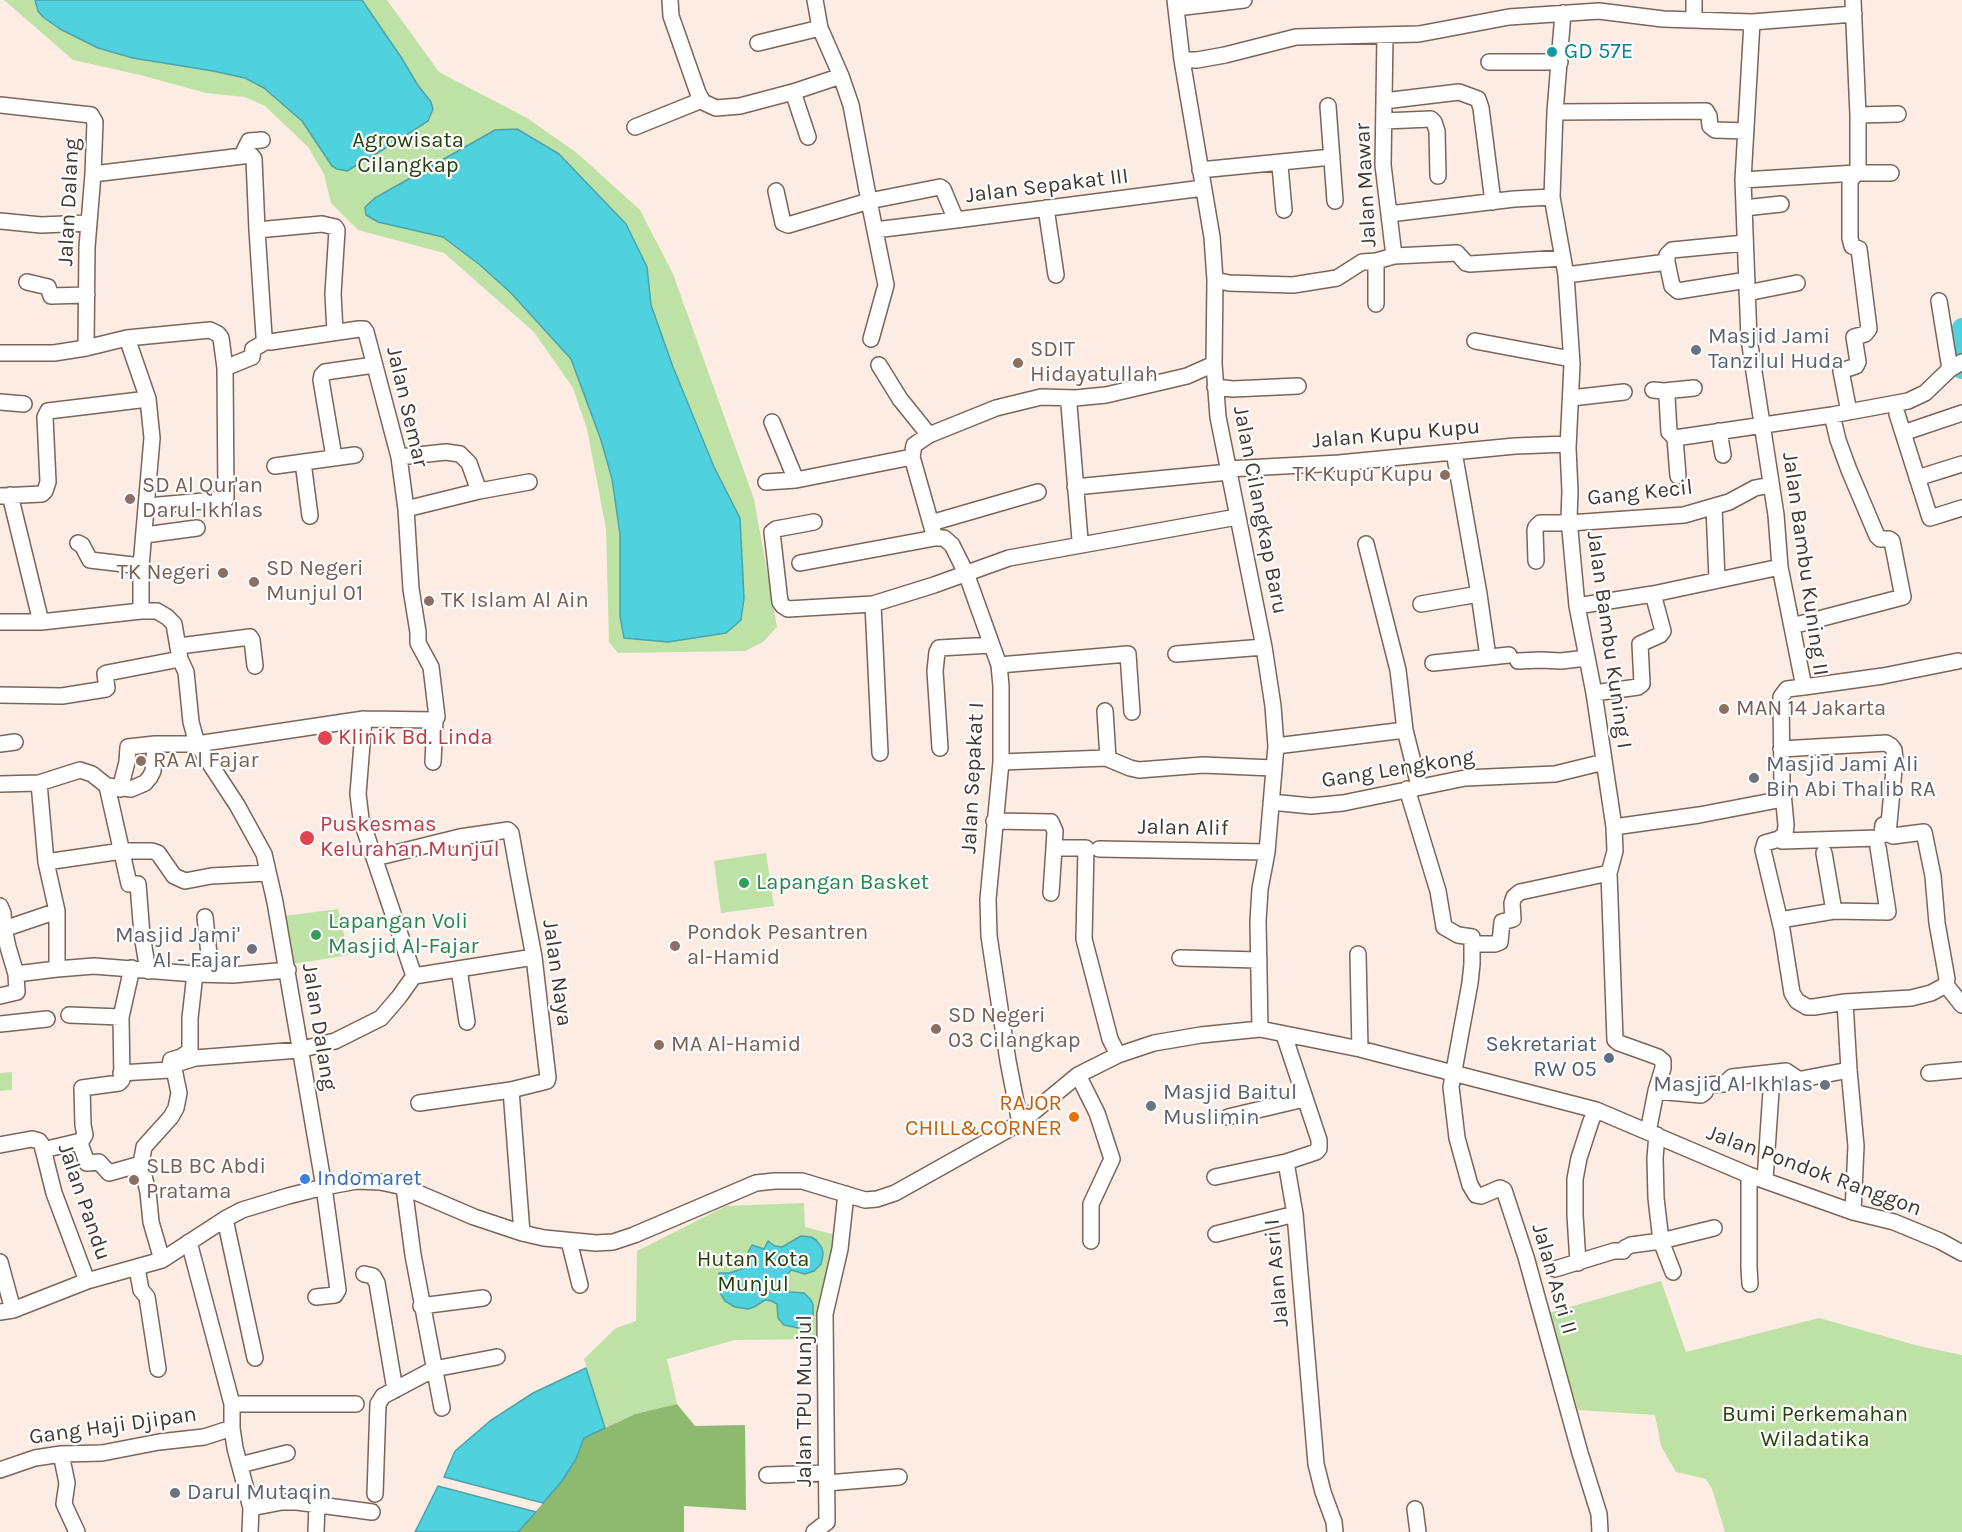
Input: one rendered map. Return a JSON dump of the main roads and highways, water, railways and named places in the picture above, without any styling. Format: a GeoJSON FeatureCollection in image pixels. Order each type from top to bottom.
{"type":"FeatureCollection","features":[{"type":"Feature","properties":{"kind":"water"},"geometry":{"type":"Polygon","coordinates":[[[35,0],[362,0],[431,102],[433,109],[428,121],[389,146],[347,171],[337,169],[332,166],[302,121],[264,88],[245,78],[133,58],[98,48],[60,29],[43,17],[38,11],[35,0]]]}},
{"type":"Feature","properties":{"kind":"water"},"geometry":{"type":"Polygon","coordinates":[[[517,129],[559,154],[626,224],[647,267],[651,305],[673,367],[714,467],[740,518],[744,598],[741,620],[726,633],[668,642],[624,638],[620,616],[620,534],[612,479],[601,440],[571,359],[511,293],[480,265],[443,237],[378,222],[366,215],[365,207],[375,198],[495,130],[517,129]]]}},
{"type":"Feature","properties":{"kind":"water"},"geometry":{"type":"Polygon","coordinates":[[[801,1236],[816,1240],[823,1254],[821,1264],[814,1271],[805,1274],[791,1270],[784,1279],[789,1292],[804,1293],[811,1300],[813,1315],[807,1324],[798,1328],[784,1325],[778,1318],[777,1304],[772,1301],[765,1300],[748,1309],[735,1307],[725,1301],[719,1291],[719,1273],[742,1269],[742,1258],[752,1245],[764,1249],[768,1241],[775,1246],[782,1247],[801,1236]]]}},
{"type":"Feature","properties":{"kind":"water"},"geometry":{"type":"Polygon","coordinates":[[[586,1368],[605,1428],[584,1438],[576,1459],[562,1481],[543,1503],[444,1477],[455,1451],[490,1421],[533,1393],[586,1368]]]}},
{"type":"Feature","properties":{"kind":"water"},"geometry":{"type":"Polygon","coordinates":[[[438,1486],[536,1512],[518,1532],[415,1532],[438,1486]]]}},
{"type":"Feature","properties":{"kind":"waterway"},"geometry":{"type":"LineString","coordinates":[[1962,328],[1952,364],[1962,369]]}},
{"type":"Feature","properties":{"kind":"place","name":"GD 57E"},"geometry":{"type":"Point","coordinates":[1552,52]}},
{"type":"Feature","properties":{"kind":"place","name":"Masjid Jami Tanzilul Huda"},"geometry":{"type":"Point","coordinates":[1696,350]}},
{"type":"Feature","properties":{"kind":"place","name":"SDIT Hidayatullah"},"geometry":{"type":"Point","coordinates":[1018,363]}},
{"type":"Feature","properties":{"kind":"place","name":"TK Kupu Kupu"},"geometry":{"type":"Point","coordinates":[1445,475]}},
{"type":"Feature","properties":{"kind":"place","name":"SD Al Qur'an Darul Ikhlas"},"geometry":{"type":"Point","coordinates":[130,499]}},
{"type":"Feature","properties":{"kind":"place","name":"TK Negeri"},"geometry":{"type":"Point","coordinates":[223,573]}},
{"type":"Feature","properties":{"kind":"place","name":"SD Negeri Munjul 01"},"geometry":{"type":"Point","coordinates":[254,582]}},
{"type":"Feature","properties":{"kind":"place","name":"TK Islam Al Ain"},"geometry":{"type":"Point","coordinates":[429,601]}},
{"type":"Feature","properties":{"kind":"place","name":"MAN 14 Jakarta"},"geometry":{"type":"Point","coordinates":[1724,709]}},
{"type":"Feature","properties":{"kind":"place","name":"Klinik Bd. Linda"},"geometry":{"type":"Point","coordinates":[325,738]}},
{"type":"Feature","properties":{"kind":"place","name":"RA Al Fajar"},"geometry":{"type":"Point","coordinates":[141,761]}},
{"type":"Feature","properties":{"kind":"place","name":"Masjid Jami Ali Bin Abi Thalib RA"},"geometry":{"type":"Point","coordinates":[1754,778]}},
{"type":"Feature","properties":{"kind":"place","name":"Puskesmas Kelurahan Munjul"},"geometry":{"type":"Point","coordinates":[307,838]}},
{"type":"Feature","properties":{"kind":"place","name":"Lapangan Basket"},"geometry":{"type":"Point","coordinates":[744,883]}},
{"type":"Feature","properties":{"kind":"place","name":"Lapangan Voli Masjid Al-Fajar"},"geometry":{"type":"Point","coordinates":[316,935]}},
{"type":"Feature","properties":{"kind":"place","name":"Pondok Pesantren al-Hamid"},"geometry":{"type":"Point","coordinates":[675,946]}},
{"type":"Feature","properties":{"kind":"place","name":"Masjid Jami' Al - Fajar"},"geometry":{"type":"Point","coordinates":[252,949]}},
{"type":"Feature","properties":{"kind":"place","name":"SD Negeri 03 Cilangkap"},"geometry":{"type":"Point","coordinates":[936,1029]}},
{"type":"Feature","properties":{"kind":"place","name":"MA Al-Hamid"},"geometry":{"type":"Point","coordinates":[659,1045]}},
{"type":"Feature","properties":{"kind":"place","name":"Sekretariat RW 05"},"geometry":{"type":"Point","coordinates":[1609,1058]}},
{"type":"Feature","properties":{"kind":"place","name":"Masjid Al Ikhlas"},"geometry":{"type":"Point","coordinates":[1825,1085]}},
{"type":"Feature","properties":{"kind":"place","name":"Masjid Baitul Muslimin"},"geometry":{"type":"Point","coordinates":[1151,1106]}},
{"type":"Feature","properties":{"kind":"place","name":"RAJOR CHILL&CORNER"},"geometry":{"type":"Point","coordinates":[1074,1117]}},
{"type":"Feature","properties":{"kind":"place","name":"Indomaret"},"geometry":{"type":"Point","coordinates":[305,1179]}},
{"type":"Feature","properties":{"kind":"place","name":"SLB BC Abdi Pratama"},"geometry":{"type":"Point","coordinates":[134,1180]}},
{"type":"Feature","properties":{"kind":"place","name":"Darul Mutaqin"},"geometry":{"type":"Point","coordinates":[175,1493]}},
{"type":"Feature","properties":{"kind":"park label","name":"Agrowisata Cilangkap"},"geometry":{"type":"Point","coordinates":[408,154]}},
{"type":"Feature","properties":{"kind":"park label","name":"Hutan Kota Munjul"},"geometry":{"type":"Point","coordinates":[753,1272]}},
{"type":"Feature","properties":{"kind":"park label","name":"Bumi Perkemahan Wiladatika"},"geometry":{"type":"Point","coordinates":[1815,1428]}}]}
